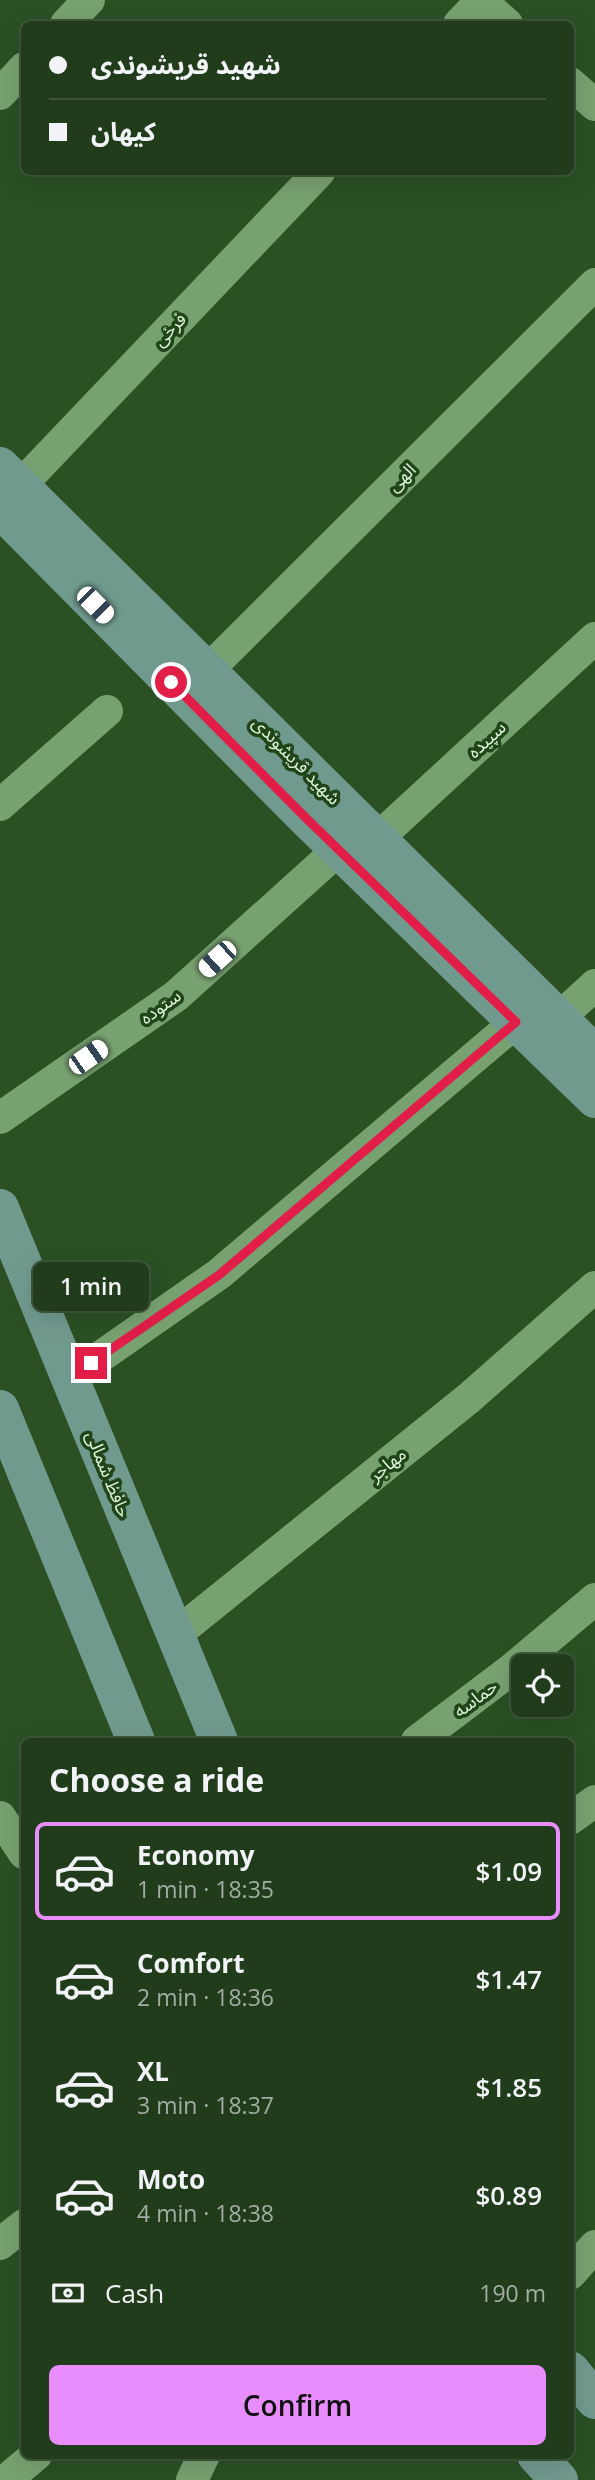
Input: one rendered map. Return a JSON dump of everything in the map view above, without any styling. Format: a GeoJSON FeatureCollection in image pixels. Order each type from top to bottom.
{"type":"FeatureCollection","features":[{"type":"Feature","properties":{"kind":"main road","name":"شهید قریشوندی"},"geometry":{"type":"LineString","coordinates":[[7,487],[207,671],[595,1054]]}},
{"type":"Feature","properties":{"kind":"main road","name":"شهید قریشوندی"},"geometry":{"type":"LineString","coordinates":[[7,487],[338,850],[595,1100]]}},
{"type":"Feature","properties":{"kind":"main road","name":"حافظ شمالی"},"geometry":{"type":"LineString","coordinates":[[0,1208],[218,1738]]}},
{"type":"Feature","properties":{"kind":"main road"},"geometry":{"type":"LineString","coordinates":[[0,1409],[135,1738]]}},
{"type":"Feature","properties":{"kind":"main road"},"geometry":{"type":"LineString","coordinates":[[574,2375],[595,2400]]}},
{"type":"Feature","properties":{"kind":"main road"},"geometry":{"type":"LineString","coordinates":[[540,2459],[559,2480]]}},
{"type":"Feature","properties":{"kind":"street"},"geometry":{"type":"LineString","coordinates":[[69,21],[89,0]]}},
{"type":"Feature","properties":{"kind":"street"},"geometry":{"type":"LineString","coordinates":[[462,21],[482,1],[504,21]]}},
{"type":"Feature","properties":{"kind":"street"},"geometry":{"type":"LineString","coordinates":[[0,94],[21,71]]}},
{"type":"Feature","properties":{"kind":"street"},"geometry":{"type":"LineString","coordinates":[[574,87],[595,105]]}},
{"type":"Feature","properties":{"kind":"street","name":"فرخی"},"geometry":{"type":"LineString","coordinates":[[7,487],[316,175]]}},
{"type":"Feature","properties":{"kind":"street","name":"الهی"},"geometry":{"type":"LineString","coordinates":[[207,671],[595,284]]}},
{"type":"Feature","properties":{"kind":"street","name":"سپیده"},"geometry":{"type":"LineString","coordinates":[[377,839],[595,639]]}},
{"type":"Feature","properties":{"kind":"street"},"geometry":{"type":"LineString","coordinates":[[0,805],[107,711]]}},
{"type":"Feature","properties":{"kind":"street","name":"ستوده"},"geometry":{"type":"LineString","coordinates":[[0,1118],[176,996],[338,850]]}},
{"type":"Feature","properties":{"kind":"street"},"geometry":{"type":"LineString","coordinates":[[559,1018],[595,985]]}},
{"type":"Feature","properties":{"kind":"street"},"geometry":{"type":"LineString","coordinates":[[70,1378],[219,1275],[516,1022]]}},
{"type":"Feature","properties":{"kind":"street","name":"مهاجر"},"geometry":{"type":"LineString","coordinates":[[175,1636],[469,1398],[595,1287]]}},
{"type":"Feature","properties":{"kind":"street","name":"حماسه"},"geometry":{"type":"LineString","coordinates":[[421,1738],[512,1670],[595,1599]]}},
{"type":"Feature","properties":{"kind":"street"},"geometry":{"type":"LineString","coordinates":[[574,1816],[595,1801]]}},
{"type":"Feature","properties":{"kind":"street"},"geometry":{"type":"LineString","coordinates":[[0,1817],[21,1848]]}},
{"type":"Feature","properties":{"kind":"street"},"geometry":{"type":"LineString","coordinates":[[0,2244],[21,2227]]}},
{"type":"Feature","properties":{"kind":"street"},"geometry":{"type":"LineString","coordinates":[[574,2270],[595,2246]]}},
{"type":"Feature","properties":{"kind":"street"},"geometry":{"type":"LineString","coordinates":[[6,2480],[31,2459]]}},
{"type":"Feature","properties":{"kind":"street"},"geometry":{"type":"LineString","coordinates":[[192,2480],[202,2459]]}},
{"type":"Feature","properties":{"kind":"route"},"geometry":{"type":"LineString","coordinates":[[91,1363],[219,1275],[516,1022],[306,818],[171,682]]}}]}
